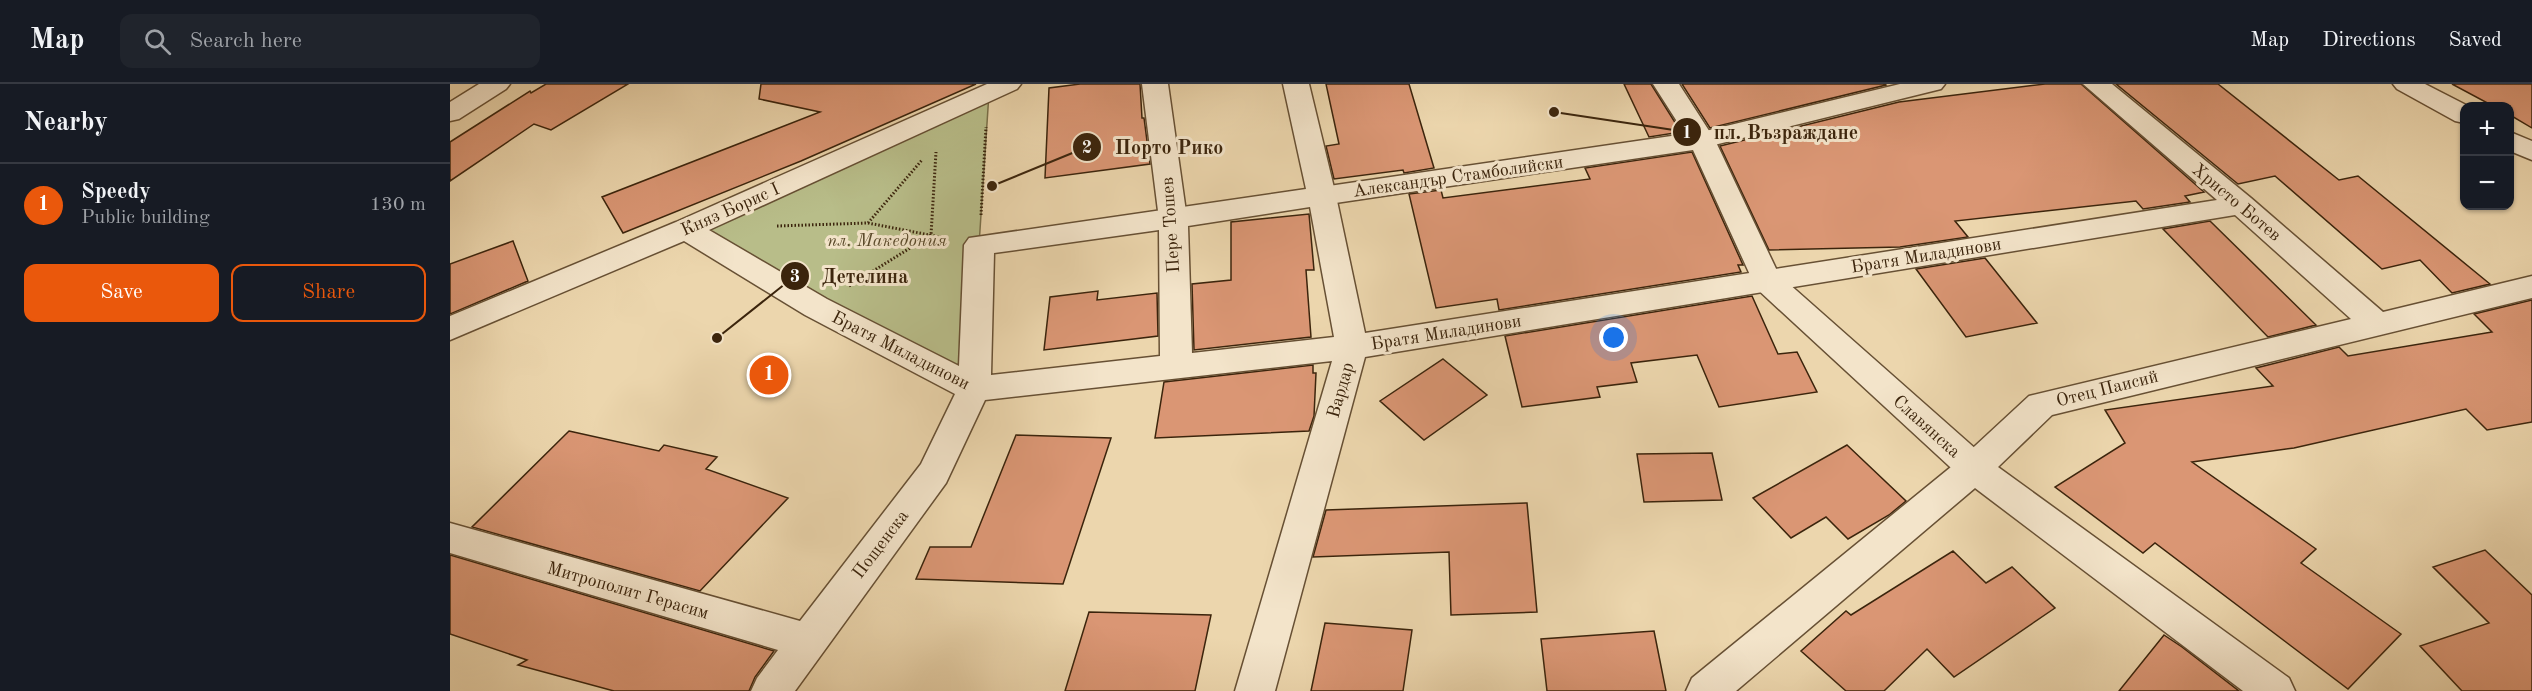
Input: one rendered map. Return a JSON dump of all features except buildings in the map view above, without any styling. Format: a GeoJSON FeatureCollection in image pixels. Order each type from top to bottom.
{"type":"FeatureCollection","features":[{"type":"Feature","properties":{"kind":"street"},"geometry":{"type":"LineString","coordinates":[[450,113],[497,84]]}},
{"type":"Feature","properties":{"kind":"street","name":"Пере Тошев"},"geometry":{"type":"LineString","coordinates":[[1155,84],[1173,219],[1176,367]]}},
{"type":"Feature","properties":{"kind":"street","name":"Вардар"},"geometry":{"type":"LineString","coordinates":[[1255,691],[1352,347],[1322,196],[1296,84]]}},
{"type":"Feature","properties":{"kind":"street","name":"Славянска"},"geometry":{"type":"LineString","coordinates":[[1666,84],[1702,140],[1767,281],[1974,468],[2275,691]]}},
{"type":"Feature","properties":{"kind":"street","name":"Александър Стамболийски"},"geometry":{"type":"LineString","coordinates":[[979,245],[1173,219],[1702,140],[1932,84]]}},
{"type":"Feature","properties":{"kind":"street","name":"Христо Ботев"},"geometry":{"type":"LineString","coordinates":[[2096,84],[2376,322]]}},
{"type":"Feature","properties":{"kind":"street"},"geometry":{"type":"LineString","coordinates":[[2406,84],[2460,114]]}},
{"type":"Feature","properties":{"kind":"street","name":"Княз Борис I"},"geometry":{"type":"LineString","coordinates":[[450,329],[686,229],[998,89]]}},
{"type":"Feature","properties":{"kind":"street"},"geometry":{"type":"LineString","coordinates":[[2514,142],[2532,152]]}},
{"type":"Feature","properties":{"kind":"street","name":"Братя Миладинови"},"geometry":{"type":"LineString","coordinates":[[686,229],[816,307],[974,389],[1352,347],[2241,205]]}},
{"type":"Feature","properties":{"kind":"street"},"geometry":{"type":"LineString","coordinates":[[974,389],[979,245]]}},
{"type":"Feature","properties":{"kind":"street","name":"Отец Паисий"},"geometry":{"type":"LineString","coordinates":[[1706,691],[1974,468],[2041,405],[2376,322],[2532,287]]}},
{"type":"Feature","properties":{"kind":"street","name":"Пощенска"},"geometry":{"type":"LineString","coordinates":[[771,691],[806,641],[934,473],[974,389]]}},
{"type":"Feature","properties":{"kind":"street","name":"Митрополит Герасим"},"geometry":{"type":"LineString","coordinates":[[450,538],[806,641]]}},
{"type":"Feature","properties":{"kind":"path"},"geometry":{"type":"LineString","coordinates":[[766,226],[868,223],[979,245],[998,89]]}},
{"type":"Feature","properties":{"kind":"path"},"geometry":{"type":"LineString","coordinates":[[931,235],[936,143]]}},
{"type":"Feature","properties":{"kind":"path"},"geometry":{"type":"LineString","coordinates":[[816,307],[931,235]]}},
{"type":"Feature","properties":{"kind":"green space","name":"пл. Македония"},"geometry":{"type":"Polygon","coordinates":[[[989,93],[979,245],[974,389],[686,229],[989,93]]]}},
{"type":"Feature","properties":{"kind":"place","name":"пл. Възраждане"},"geometry":{"type":"Point","coordinates":[1554,112]}},
{"type":"Feature","properties":{"kind":"place","name":"Порто Рико"},"geometry":{"type":"Point","coordinates":[992,186]}},
{"type":"Feature","properties":{"kind":"place","name":"Детелина"},"geometry":{"type":"Point","coordinates":[717,338]}},
{"type":"Feature","properties":{"kind":"place","name":"Speedy"},"geometry":{"type":"Point","coordinates":[769,375]}}]}
